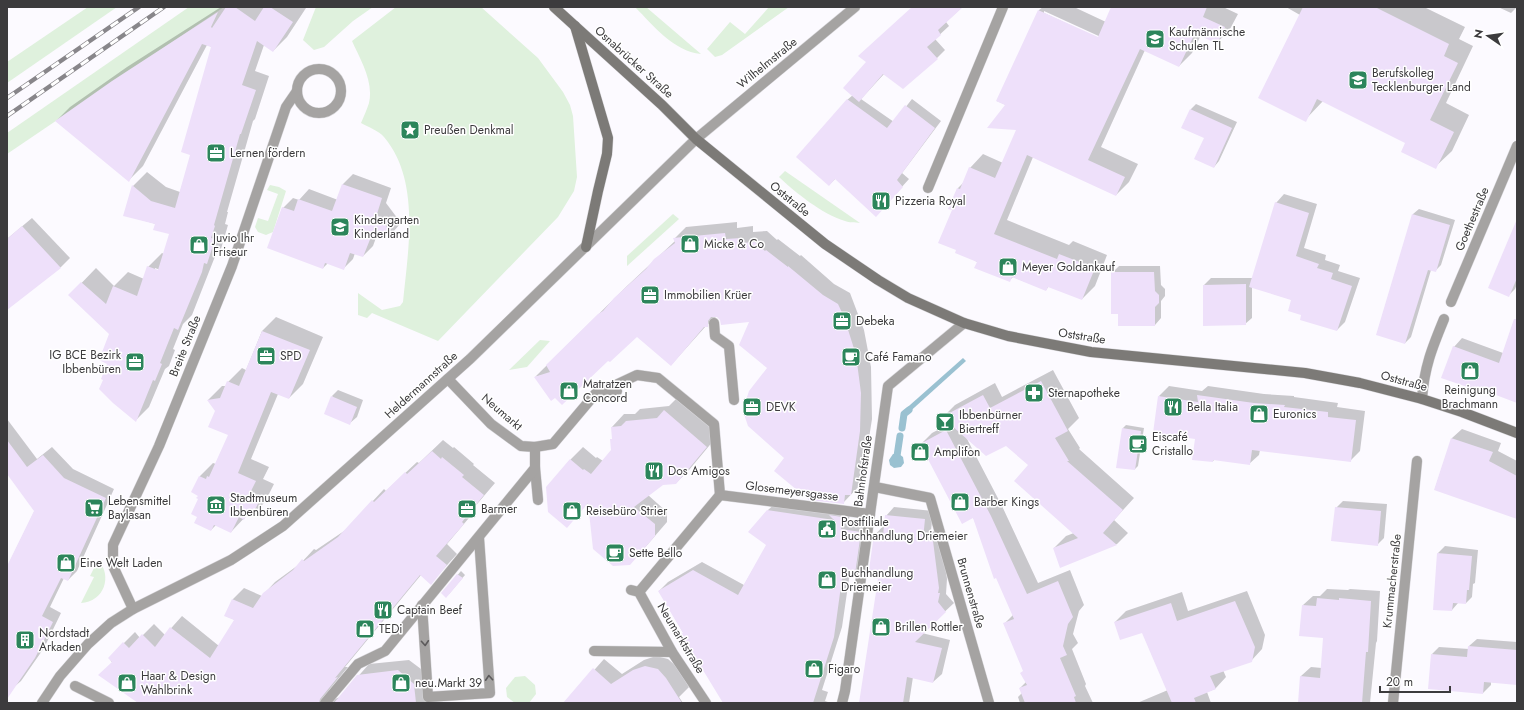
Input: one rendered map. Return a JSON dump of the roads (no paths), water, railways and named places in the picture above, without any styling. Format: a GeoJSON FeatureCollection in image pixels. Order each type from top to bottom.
{"type":"FeatureCollection","features":[{"type":"Feature","properties":{"kind":"main road","name":"Osnabrücker Straße"},"geometry":{"type":"LineString","coordinates":[[554,7],[662,105],[696,139]]}},
{"type":"Feature","properties":{"kind":"main road"},"geometry":{"type":"LineString","coordinates":[[575,26],[608,138],[607,154],[586,247]]}},
{"type":"Feature","properties":{"kind":"main road","name":"Oststraße"},"geometry":{"type":"LineString","coordinates":[[696,139],[848,261],[908,298],[964,323],[1008,336],[1090,352],[1305,373],[1360,383],[1422,399],[1462,412],[1517,433]]}},
{"type":"Feature","properties":{"kind":"street","name":"Wilhelmstraße"},"geometry":{"type":"LineString","coordinates":[[696,139],[855,7]]}},
{"type":"Feature","properties":{"kind":"street"},"geometry":{"type":"LineString","coordinates":[[928,188],[1003,7]]}},
{"type":"Feature","properties":{"kind":"street","name":"Breite Straße"},"geometry":{"type":"LineString","coordinates":[[133,608],[113,566],[113,545],[168,424],[232,266],[286,107],[297,91],[300,79],[310,70],[323,69],[334,74],[341,85],[342,92],[336,106],[327,112],[317,113],[307,110],[303,106],[298,98],[297,91]]}},
{"type":"Feature","properties":{"kind":"street","name":"Heldermannstraße"},"geometry":{"type":"LineString","coordinates":[[42,703],[60,676],[88,644],[111,623],[133,608],[231,560],[283,526],[448,379],[696,139]]}},
{"type":"Feature","properties":{"kind":"street","name":"Goethestraße"},"geometry":{"type":"LineString","coordinates":[[1451,302],[1517,146]]}},
{"type":"Feature","properties":{"kind":"street"},"geometry":{"type":"LineString","coordinates":[[1422,399],[1423,378],[1428,358],[1444,319]]}},
{"type":"Feature","properties":{"kind":"street"},"geometry":{"type":"LineString","coordinates":[[714,323],[715,336],[729,346],[734,400]]}},
{"type":"Feature","properties":{"kind":"street","name":"Bahnhofstraße"},"geometry":{"type":"LineString","coordinates":[[842,703],[875,487],[888,386],[964,323]]}},
{"type":"Feature","properties":{"kind":"street"},"geometry":{"type":"LineString","coordinates":[[605,390],[637,375],[658,378],[714,424],[720,495]]}},
{"type":"Feature","properties":{"kind":"street","name":"Neumarkt"},"geometry":{"type":"LineString","coordinates":[[448,379],[491,424],[521,446],[535,447],[553,444],[596,393],[605,390]]}},
{"type":"Feature","properties":{"kind":"street"},"geometry":{"type":"LineString","coordinates":[[605,390],[617,391]]}},
{"type":"Feature","properties":{"kind":"street"},"geometry":{"type":"LineString","coordinates":[[535,447],[538,500]]}},
{"type":"Feature","properties":{"kind":"street","name":"Krummacherstraße"},"geometry":{"type":"LineString","coordinates":[[1393,703],[1417,461]]}},
{"type":"Feature","properties":{"kind":"street"},"geometry":{"type":"LineString","coordinates":[[326,703],[358,664],[385,651],[535,468]]}},
{"type":"Feature","properties":{"kind":"street","name":"Brunnenstraße"},"geometry":{"type":"LineString","coordinates":[[875,487],[930,498],[989,703]]}},
{"type":"Feature","properties":{"kind":"street","name":"Glosemeyersgasse"},"geometry":{"type":"LineString","coordinates":[[720,495],[870,514]]}},
{"type":"Feature","properties":{"kind":"street","name":"Neumarktstraße"},"geometry":{"type":"LineString","coordinates":[[706,703],[672,652],[635,591],[720,495]]}},
{"type":"Feature","properties":{"kind":"street"},"geometry":{"type":"LineString","coordinates":[[422,605],[429,700],[490,693],[479,538]]}},
{"type":"Feature","properties":{"kind":"street"},"geometry":{"type":"LineString","coordinates":[[640,643],[650,652]]}},
{"type":"Feature","properties":{"kind":"street"},"geometry":{"type":"LineString","coordinates":[[594,651],[672,652]]}},
{"type":"Feature","properties":{"kind":"street"},"geometry":{"type":"LineString","coordinates":[[75,686],[109,703]]}},
{"type":"Feature","properties":{"kind":"water"},"geometry":{"type":"Polygon","coordinates":[[[963,358],[966,361],[905,416],[901,413],[963,358]]]}},
{"type":"Feature","properties":{"kind":"water"},"geometry":{"type":"Polygon","coordinates":[[[893,454],[899,454],[903,457],[904,463],[901,467],[894,468],[890,465],[889,460],[893,454]]]}},
{"type":"Feature","properties":{"kind":"waterway"},"geometry":{"type":"LineString","coordinates":[[902,428],[904,414],[909,410]]}},
{"type":"Feature","properties":{"kind":"waterway"},"geometry":{"type":"LineString","coordinates":[[897,456],[900,436]]}},
{"type":"Feature","properties":{"kind":"railway"},"geometry":{"type":"LineString","coordinates":[[7,98],[139,7]]}},
{"type":"Feature","properties":{"kind":"railway"},"geometry":{"type":"LineString","coordinates":[[7,116],[164,7]]}},
{"type":"Feature","properties":{"kind":"place","name":"Kaufmännische Schulen TL"},"geometry":{"type":"Point","coordinates":[1155,39]}},
{"type":"Feature","properties":{"kind":"place","name":"Berufskolleg Tecklenburger Land"},"geometry":{"type":"Point","coordinates":[1358,80]}},
{"type":"Feature","properties":{"kind":"place","name":"Preußen Denkmal"},"geometry":{"type":"Point","coordinates":[410,130]}},
{"type":"Feature","properties":{"kind":"place","name":"Lernen fördern"},"geometry":{"type":"Point","coordinates":[216,153]}},
{"type":"Feature","properties":{"kind":"place","name":"Pizzeria Royal"},"geometry":{"type":"Point","coordinates":[881,201]}},
{"type":"Feature","properties":{"kind":"place","name":"Kindergarten Kinderland"},"geometry":{"type":"Point","coordinates":[340,227]}},
{"type":"Feature","properties":{"kind":"place","name":"Micke & Co"},"geometry":{"type":"Point","coordinates":[690,244]}},
{"type":"Feature","properties":{"kind":"place","name":"Juvio Ihr Friseur"},"geometry":{"type":"Point","coordinates":[199,245]}},
{"type":"Feature","properties":{"kind":"place","name":"Meyer Goldankauf"},"geometry":{"type":"Point","coordinates":[1008,267]}},
{"type":"Feature","properties":{"kind":"place","name":"Immobilien Krüer"},"geometry":{"type":"Point","coordinates":[650,295]}},
{"type":"Feature","properties":{"kind":"place","name":"Debeka"},"geometry":{"type":"Point","coordinates":[842,321]}},
{"type":"Feature","properties":{"kind":"place","name":"SPD"},"geometry":{"type":"Point","coordinates":[266,356]}},
{"type":"Feature","properties":{"kind":"place","name":"Café Famano"},"geometry":{"type":"Point","coordinates":[851,357]}},
{"type":"Feature","properties":{"kind":"place","name":"IG BCE Bezirk Ibbenbüren"},"geometry":{"type":"Point","coordinates":[135,362]}},
{"type":"Feature","properties":{"kind":"place","name":"Reinigung Brachmann"},"geometry":{"type":"Point","coordinates":[1470,371]}},
{"type":"Feature","properties":{"kind":"place","name":"Matratzen Concord"},"geometry":{"type":"Point","coordinates":[569,391]}},
{"type":"Feature","properties":{"kind":"place","name":"Sternapotheke"},"geometry":{"type":"Point","coordinates":[1034,393]}},
{"type":"Feature","properties":{"kind":"place","name":"DEVK"},"geometry":{"type":"Point","coordinates":[752,407]}},
{"type":"Feature","properties":{"kind":"place","name":"Bella Italia"},"geometry":{"type":"Point","coordinates":[1173,407]}},
{"type":"Feature","properties":{"kind":"place","name":"Euronics"},"geometry":{"type":"Point","coordinates":[1259,414]}},
{"type":"Feature","properties":{"kind":"place","name":"Ibbenbürner Biertreff"},"geometry":{"type":"Point","coordinates":[945,422]}},
{"type":"Feature","properties":{"kind":"place","name":"Eiscafé Cristallo"},"geometry":{"type":"Point","coordinates":[1138,444]}},
{"type":"Feature","properties":{"kind":"place","name":"Amplifon"},"geometry":{"type":"Point","coordinates":[920,452]}},
{"type":"Feature","properties":{"kind":"place","name":"Dos Amigos"},"geometry":{"type":"Point","coordinates":[654,471]}},
{"type":"Feature","properties":{"kind":"place","name":"Barber Kings"},"geometry":{"type":"Point","coordinates":[960,502]}},
{"type":"Feature","properties":{"kind":"place","name":"Stadtmuseum Ibbenbüren"},"geometry":{"type":"Point","coordinates":[216,505]}},
{"type":"Feature","properties":{"kind":"place","name":"Lebensmittel Baylasan"},"geometry":{"type":"Point","coordinates":[94,508]}},
{"type":"Feature","properties":{"kind":"place","name":"Barmer"},"geometry":{"type":"Point","coordinates":[467,509]}},
{"type":"Feature","properties":{"kind":"place","name":"Reisebüro Strier"},"geometry":{"type":"Point","coordinates":[572,511]}},
{"type":"Feature","properties":{"kind":"place","name":"Postfiliale Buchhandlung Driemeier"},"geometry":{"type":"Point","coordinates":[827,529]}},
{"type":"Feature","properties":{"kind":"place","name":"Sette Bello"},"geometry":{"type":"Point","coordinates":[615,553]}},
{"type":"Feature","properties":{"kind":"place","name":"Eine Welt Laden"},"geometry":{"type":"Point","coordinates":[66,563]}},
{"type":"Feature","properties":{"kind":"place","name":"Buchhandlung Driemeier"},"geometry":{"type":"Point","coordinates":[827,580]}},
{"type":"Feature","properties":{"kind":"place","name":"Captain Beef"},"geometry":{"type":"Point","coordinates":[383,610]}},
{"type":"Feature","properties":{"kind":"place","name":"Brillen Rottler"},"geometry":{"type":"Point","coordinates":[881,627]}},
{"type":"Feature","properties":{"kind":"place","name":"TEDi"},"geometry":{"type":"Point","coordinates":[365,629]}},
{"type":"Feature","properties":{"kind":"place","name":"Nordstadt Arkaden"},"geometry":{"type":"Point","coordinates":[25,640]}},
{"type":"Feature","properties":{"kind":"place","name":"Figaro"},"geometry":{"type":"Point","coordinates":[814,669]}},
{"type":"Feature","properties":{"kind":"place","name":"Haar & Design Wahlbrink"},"geometry":{"type":"Point","coordinates":[127,683]}},
{"type":"Feature","properties":{"kind":"place","name":"neu.Markt 39"},"geometry":{"type":"Point","coordinates":[401,683]}}]}
